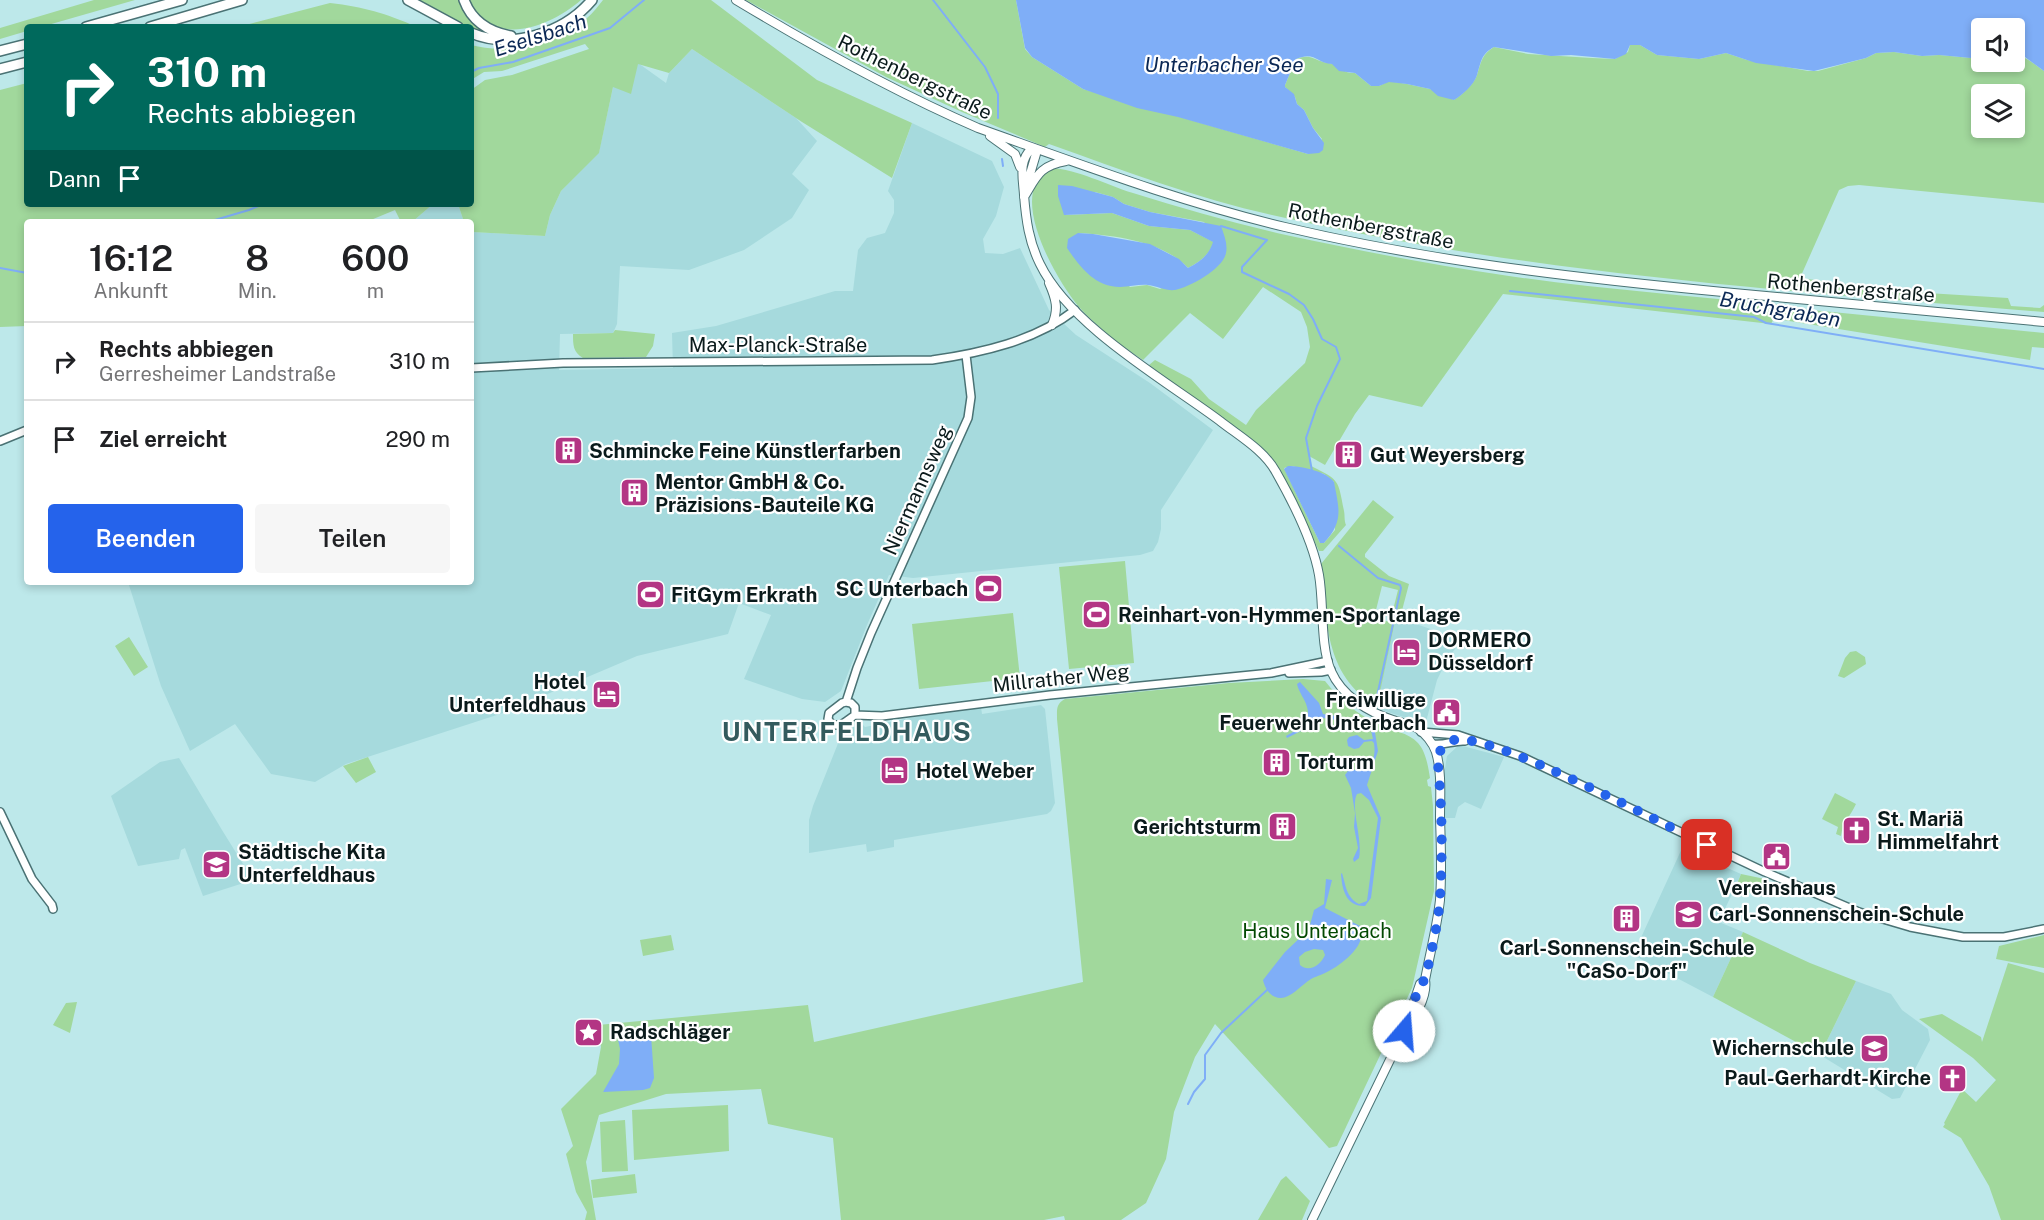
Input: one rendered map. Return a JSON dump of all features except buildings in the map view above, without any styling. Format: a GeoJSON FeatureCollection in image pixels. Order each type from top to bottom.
{"type":"FeatureCollection","features":[{"type":"Feature","properties":{"kind":"highway"},"geometry":{"type":"LineString","coordinates":[[97,24],[182,0]]}},
{"type":"Feature","properties":{"kind":"highway"},"geometry":{"type":"LineString","coordinates":[[160,24],[242,0]]}},
{"type":"Feature","properties":{"kind":"highway"},"geometry":{"type":"LineString","coordinates":[[408,0],[452,24]]}},
{"type":"Feature","properties":{"kind":"highway"},"geometry":{"type":"LineString","coordinates":[[464,0],[472,17],[482,25],[494,32],[523,38]]}},
{"type":"Feature","properties":{"kind":"highway"},"geometry":{"type":"LineString","coordinates":[[474,34],[498,40],[536,35],[567,22],[592,0]]}},
{"type":"Feature","properties":{"kind":"highway"},"geometry":{"type":"LineString","coordinates":[[0,51],[24,45]]}},
{"type":"Feature","properties":{"kind":"highway"},"geometry":{"type":"LineString","coordinates":[[0,69],[24,63]]}},
{"type":"Feature","properties":{"kind":"main road","name":"Rothenbergstraße"},"geometry":{"type":"LineString","coordinates":[[736,0],[828,54],[978,128],[1160,193],[1285,227],[1406,252],[1630,283],[2044,322]]}},
{"type":"Feature","properties":{"kind":"main road"},"geometry":{"type":"LineString","coordinates":[[978,128],[1015,154],[1022,171]]}},
{"type":"Feature","properties":{"kind":"main road"},"geometry":{"type":"LineString","coordinates":[[1024,197],[1036,154],[1034,148],[1025,156],[1022,171],[1024,209],[1028,230],[1040,264],[1075,310],[1115,345],[1231,429],[1271,464],[1308,537],[1316,561],[1331,670],[1347,693],[1359,704],[1376,714],[1415,727],[1433,744],[1437,755],[1440,799],[1440,899],[1424,992],[1416,1014],[1404,1031],[1312,1220]]}},
{"type":"Feature","properties":{"kind":"main road"},"geometry":{"type":"LineString","coordinates":[[1024,197],[1036,175],[1043,168],[1067,160]]}},
{"type":"Feature","properties":{"kind":"main road"},"geometry":{"type":"LineString","coordinates":[[1046,273],[1056,301],[1052,325]]}},
{"type":"Feature","properties":{"kind":"street","name":"Max-Planck-Straße"},"geometry":{"type":"LineString","coordinates":[[474,368],[563,363],[932,360],[996,348],[1052,325],[1075,310]]}},
{"type":"Feature","properties":{"kind":"street","name":"Niermannsweg"},"geometry":{"type":"LineString","coordinates":[[846,702],[876,622],[968,418],[971,397],[966,355]]}},
{"type":"Feature","properties":{"kind":"street"},"geometry":{"type":"LineString","coordinates":[[0,441],[24,431]]}},
{"type":"Feature","properties":{"kind":"street","name":"Millrather Weg"},"geometry":{"type":"LineString","coordinates":[[1271,673],[1328,660]]}},
{"type":"Feature","properties":{"kind":"street","name":"Millrather Weg"},"geometry":{"type":"LineString","coordinates":[[855,715],[882,716],[1050,695],[1271,673],[1331,670]]}},
{"type":"Feature","properties":{"kind":"street"},"geometry":{"type":"LineString","coordinates":[[846,702],[855,707],[855,715],[838,726],[830,722],[828,717],[831,710],[846,702]]}},
{"type":"Feature","properties":{"kind":"street"},"geometry":{"type":"LineString","coordinates":[[1421,732],[1458,735],[1520,756],[1743,862],[1824,899],[1859,912],[1923,930],[1963,937],[2004,937],[2044,929]]}},
{"type":"Feature","properties":{"kind":"street"},"geometry":{"type":"LineString","coordinates":[[1433,744],[1445,735]]}},
{"type":"Feature","properties":{"kind":"street"},"geometry":{"type":"LineString","coordinates":[[1433,744],[1455,740],[1474,741]]}},
{"type":"Feature","properties":{"kind":"street"},"geometry":{"type":"LineString","coordinates":[[1437,755],[1447,743]]}},
{"type":"Feature","properties":{"kind":"street"},"geometry":{"type":"LineString","coordinates":[[0,812],[32,879],[54,909]]}},
{"type":"Feature","properties":{"kind":"shaded area"},"geometry":{"type":"Polygon","coordinates":[[[692,49],[796,118],[817,141],[792,174],[809,190],[792,218],[744,250],[689,270],[620,266],[617,324],[613,333],[560,334],[559,370],[673,368],[672,333],[716,326],[835,291],[853,291],[858,250],[867,238],[885,233],[894,213],[894,200],[888,191],[912,123],[992,161],[1004,187],[996,216],[983,239],[985,253],[1003,254],[1020,248],[1049,310],[1076,335],[1150,383],[1213,430],[1161,510],[1161,529],[1153,551],[1140,555],[913,578],[889,575],[841,691],[825,702],[802,699],[744,679],[771,615],[739,603],[728,634],[637,656],[503,713],[346,764],[315,782],[271,774],[235,724],[190,751],[161,686],[129,585],[474,585],[474,232],[545,236],[550,215],[561,191],[599,152],[613,87],[638,63],[666,83],[669,73],[692,49]]]}},
{"type":"Feature","properties":{"kind":"shaded area"},"geometry":{"type":"Polygon","coordinates":[[[430,207],[459,207],[463,219],[416,219],[430,207]]]}},
{"type":"Feature","properties":{"kind":"shaded area"},"geometry":{"type":"Polygon","coordinates":[[[1396,617],[1462,640],[1448,658],[1437,680],[1426,722],[1376,708],[1396,617]]]}},
{"type":"Feature","properties":{"kind":"shaded area"},"geometry":{"type":"Polygon","coordinates":[[[1041,705],[1045,709],[1055,803],[1047,814],[894,840],[894,847],[867,852],[866,844],[809,853],[809,820],[813,806],[841,736],[848,728],[863,725],[865,727],[950,710],[981,707],[982,714],[1041,705]]]}},
{"type":"Feature","properties":{"kind":"shaded area"},"geometry":{"type":"Polygon","coordinates":[[[1459,745],[1504,757],[1481,809],[1465,802],[1458,807],[1455,818],[1445,818],[1443,781],[1447,756],[1459,745]]]}},
{"type":"Feature","properties":{"kind":"shaded area"},"geometry":{"type":"Polygon","coordinates":[[[179,758],[253,880],[203,896],[185,848],[181,850],[179,859],[138,866],[111,796],[160,762],[179,758]]]}},
{"type":"Feature","properties":{"kind":"shaded area","name":"Carl-Sonnenschein-Schule"},"geometry":{"type":"Polygon","coordinates":[[[1684,844],[1707,859],[1741,874],[1719,922],[1743,932],[1713,997],[1633,955],[1684,844]]]}},
{"type":"Feature","properties":{"kind":"shaded area","name":"Wichernschule"},"geometry":{"type":"Polygon","coordinates":[[[1856,981],[1891,994],[1902,1010],[1928,1029],[1930,1040],[1900,1098],[1892,1099],[1820,1055],[1856,981]]]}},
{"type":"Feature","properties":{"kind":"green space"},"geometry":{"type":"Polygon","coordinates":[[[94,0],[135,0],[51,24],[24,24],[24,32],[0,39],[0,28],[94,0]]]}},
{"type":"Feature","properties":{"kind":"green space"},"geometry":{"type":"Polygon","coordinates":[[[414,0],[461,0],[498,37],[474,32],[474,24],[456,24],[414,0]]]}},
{"type":"Feature","properties":{"kind":"green space"},"geometry":{"type":"Polygon","coordinates":[[[469,0],[581,0],[553,19],[538,25],[522,29],[506,29],[492,25],[479,15],[469,0]]]}},
{"type":"Feature","properties":{"kind":"green space"},"geometry":{"type":"Polygon","coordinates":[[[603,0],[711,0],[817,80],[912,123],[892,178],[692,49],[669,73],[638,64],[631,94],[613,87],[599,153],[561,191],[550,215],[545,236],[474,232],[474,219],[463,219],[459,207],[474,207],[474,88],[485,80],[512,75],[589,49],[585,44],[502,71],[484,72],[474,78],[474,46],[501,49],[532,45],[562,35],[589,16],[603,0]]]}},
{"type":"Feature","properties":{"kind":"green space"},"geometry":{"type":"Polygon","coordinates":[[[746,0],[1016,0],[1025,49],[1032,57],[1083,89],[1308,154],[1322,139],[1313,128],[1304,110],[1297,104],[1295,97],[1285,87],[1296,59],[1304,57],[1333,64],[1346,72],[1355,73],[1371,86],[1379,86],[1389,81],[1407,84],[1430,89],[1454,100],[1473,82],[1484,56],[1494,47],[1528,54],[1615,59],[1628,52],[1630,45],[1640,45],[1657,55],[1699,59],[1726,53],[1747,60],[1808,71],[1818,71],[1866,58],[1876,53],[1894,52],[1922,56],[1971,58],[1971,72],[2025,72],[2025,58],[2044,71],[2044,203],[1859,185],[1848,186],[1839,190],[1800,278],[1895,291],[2008,298],[2011,306],[2040,308],[2044,305],[2044,312],[1753,287],[1559,266],[1367,235],[1244,208],[1159,183],[1049,144],[1045,147],[886,77],[746,0]]]}},
{"type":"Feature","properties":{"kind":"green space"},"geometry":{"type":"Polygon","coordinates":[[[330,3],[374,11],[410,24],[250,24],[330,3]]]}},
{"type":"Feature","properties":{"kind":"green space"},"geometry":{"type":"Polygon","coordinates":[[[24,84],[24,207],[430,207],[416,219],[400,219],[395,210],[373,219],[24,219],[24,326],[0,327],[0,90],[24,84]]]}},
{"type":"Feature","properties":{"kind":"green space"},"geometry":{"type":"Polygon","coordinates":[[[1050,168],[1071,171],[1123,190],[1247,226],[1397,257],[1543,281],[1781,305],[1771,324],[1503,294],[1422,407],[1369,395],[1325,465],[1309,456],[1311,466],[1333,478],[1339,487],[1346,525],[1323,551],[1319,551],[1276,465],[1247,439],[1149,365],[1155,360],[1191,379],[1209,399],[1246,425],[1256,410],[1305,363],[1310,347],[1307,327],[1301,312],[1263,287],[1223,339],[1190,313],[1143,360],[1109,335],[1079,307],[1051,265],[1036,228],[1032,195],[1037,181],[1050,168]],[[1095,192],[1065,215],[1112,213],[1149,226],[1190,230],[1214,242],[1204,258],[1188,268],[1165,251],[1137,241],[1078,233],[1130,287],[1147,285],[1160,289],[1226,253],[1204,222],[1150,212],[1095,192]],[[1292,466],[1284,468],[1320,543],[1324,543],[1335,530],[1334,482],[1324,474],[1292,466]]]}},
{"type":"Feature","properties":{"kind":"green space"},"geometry":{"type":"Polygon","coordinates":[[[1782,307],[2044,333],[2044,348],[2032,347],[2030,360],[1783,320],[1780,318],[1782,307]]]}},
{"type":"Feature","properties":{"kind":"green space"},"geometry":{"type":"Polygon","coordinates":[[[615,330],[655,334],[653,346],[646,357],[583,358],[575,351],[573,334],[613,333],[615,330]]]}},
{"type":"Feature","properties":{"kind":"green space"},"geometry":{"type":"Polygon","coordinates":[[[1373,500],[1394,517],[1365,554],[1365,557],[1389,576],[1409,584],[1400,618],[1396,617],[1377,706],[1359,693],[1346,679],[1337,662],[1327,624],[1321,564],[1373,500]],[[1382,586],[1374,618],[1390,622],[1398,590],[1382,586]]]}},
{"type":"Feature","properties":{"kind":"green space","name":"Reinhart-von-Hymmen-Sportanlage"},"geometry":{"type":"Polygon","coordinates":[[[1125,561],[1134,663],[1069,669],[1059,567],[1125,561]]]}},
{"type":"Feature","properties":{"kind":"green space"},"geometry":{"type":"Polygon","coordinates":[[[1013,613],[1020,678],[919,689],[912,624],[1013,613]]]}},
{"type":"Feature","properties":{"kind":"green space"},"geometry":{"type":"Polygon","coordinates":[[[129,637],[148,667],[134,676],[115,646],[129,637]]]}},
{"type":"Feature","properties":{"kind":"green space"},"geometry":{"type":"Polygon","coordinates":[[[1856,651],[1865,657],[1866,664],[1844,678],[1838,676],[1845,658],[1850,652],[1856,651]]]}},
{"type":"Feature","properties":{"kind":"green space","name":"Haus Unterbach"},"geometry":{"type":"Polygon","coordinates":[[[1303,679],[1325,681],[1343,701],[1357,712],[1380,725],[1410,736],[1418,743],[1427,764],[1430,778],[1427,780],[1428,786],[1431,787],[1433,806],[1434,891],[1412,988],[1337,1146],[1329,1148],[1215,1024],[1195,1057],[1174,1112],[1166,1159],[1146,1203],[1121,1220],[1065,1220],[1064,1216],[1044,1220],[841,1220],[833,1138],[768,1124],[761,1089],[666,1094],[599,1115],[586,1162],[596,1220],[585,1220],[587,1212],[576,1192],[566,1154],[573,1146],[561,1109],[596,1074],[601,1047],[598,1025],[808,1005],[814,1042],[1083,982],[1057,719],[1060,703],[1065,699],[1229,683],[1303,679]]]}},
{"type":"Feature","properties":{"kind":"green space"},"geometry":{"type":"Polygon","coordinates":[[[368,757],[376,772],[356,783],[343,766],[368,757]]]}},
{"type":"Feature","properties":{"kind":"green space"},"geometry":{"type":"Polygon","coordinates":[[[1835,793],[1856,804],[1845,823],[1841,836],[1836,834],[1838,827],[1822,819],[1835,793]]]}},
{"type":"Feature","properties":{"kind":"green space"},"geometry":{"type":"Polygon","coordinates":[[[1741,874],[1765,879],[1757,896],[1736,886],[1741,874]]]}},
{"type":"Feature","properties":{"kind":"green space"},"geometry":{"type":"Polygon","coordinates":[[[1743,932],[1856,981],[1820,1055],[1713,997],[1743,932]]]}},
{"type":"Feature","properties":{"kind":"green space"},"geometry":{"type":"Polygon","coordinates":[[[671,935],[674,950],[643,956],[640,940],[671,935]]]}},
{"type":"Feature","properties":{"kind":"green space"},"geometry":{"type":"Polygon","coordinates":[[[2044,935],[2044,968],[1996,959],[1999,946],[2044,935]]]}},
{"type":"Feature","properties":{"kind":"green space"},"geometry":{"type":"Polygon","coordinates":[[[2008,963],[2044,973],[2044,1220],[2001,1220],[1989,1186],[1961,1138],[1943,1127],[1962,1089],[1976,1102],[1996,1080],[1973,1058],[1919,1019],[1942,1014],[1981,1037],[1982,1042],[2008,963]]]}},
{"type":"Feature","properties":{"kind":"green space"},"geometry":{"type":"Polygon","coordinates":[[[77,1002],[70,1033],[53,1025],[66,1003],[77,1002]]]}},
{"type":"Feature","properties":{"kind":"green space"},"geometry":{"type":"Polygon","coordinates":[[[728,1105],[729,1151],[634,1160],[632,1110],[728,1105]]]}},
{"type":"Feature","properties":{"kind":"green space"},"geometry":{"type":"Polygon","coordinates":[[[625,1120],[628,1171],[602,1172],[600,1122],[625,1120]]]}},
{"type":"Feature","properties":{"kind":"green space"},"geometry":{"type":"Polygon","coordinates":[[[635,1174],[637,1193],[593,1198],[591,1180],[635,1174]]]}},
{"type":"Feature","properties":{"kind":"green space"},"geometry":{"type":"Polygon","coordinates":[[[1286,1176],[1310,1201],[1302,1220],[1258,1220],[1281,1180],[1286,1176]]]}},
{"type":"Feature","properties":{"kind":"water","name":"Unterbacher See"},"geometry":{"type":"Polygon","coordinates":[[[1016,0],[2044,0],[2044,71],[2025,57],[2025,18],[1971,18],[1971,58],[1922,56],[1894,52],[1876,53],[1866,58],[1814,71],[1756,63],[1726,53],[1699,59],[1657,55],[1640,45],[1630,45],[1626,54],[1615,59],[1571,55],[1551,56],[1494,47],[1484,56],[1473,82],[1454,100],[1438,96],[1430,89],[1407,84],[1389,82],[1371,86],[1355,73],[1339,71],[1332,64],[1312,57],[1302,57],[1296,59],[1285,87],[1294,94],[1297,104],[1304,110],[1324,143],[1323,150],[1319,153],[1308,154],[1178,117],[1137,108],[1083,89],[1032,57],[1025,48],[1016,0]]]}},
{"type":"Feature","properties":{"kind":"water"},"geometry":{"type":"Polygon","coordinates":[[[1058,185],[1072,186],[1113,197],[1124,204],[1150,212],[1221,226],[1226,246],[1224,259],[1205,276],[1175,290],[1148,285],[1111,286],[1097,281],[1067,248],[1068,239],[1078,233],[1150,244],[1179,259],[1188,268],[1204,258],[1213,242],[1190,230],[1149,226],[1112,213],[1064,215],[1058,196],[1058,185]]]}},
{"type":"Feature","properties":{"kind":"water"},"geometry":{"type":"Polygon","coordinates":[[[1288,466],[1319,472],[1334,482],[1338,507],[1337,521],[1335,528],[1324,543],[1320,543],[1284,469],[1288,466]]]}},
{"type":"Feature","properties":{"kind":"water"},"geometry":{"type":"Polygon","coordinates":[[[1300,682],[1319,703],[1323,714],[1370,721],[1374,726],[1378,751],[1367,785],[1381,818],[1371,898],[1365,906],[1353,904],[1346,896],[1341,874],[1351,898],[1359,904],[1367,901],[1378,818],[1369,800],[1361,793],[1357,794],[1355,807],[1360,851],[1359,858],[1354,862],[1358,848],[1354,827],[1355,813],[1351,788],[1345,775],[1348,771],[1365,767],[1372,761],[1375,750],[1372,741],[1364,742],[1359,748],[1354,749],[1348,746],[1347,740],[1357,735],[1364,740],[1373,739],[1370,726],[1323,718],[1287,738],[1286,736],[1302,725],[1307,717],[1307,707],[1297,684],[1300,682]]]}},
{"type":"Feature","properties":{"kind":"water"},"geometry":{"type":"Polygon","coordinates":[[[1326,879],[1332,880],[1325,908],[1360,926],[1362,933],[1357,947],[1345,960],[1310,980],[1292,994],[1281,998],[1271,995],[1263,980],[1285,952],[1304,934],[1310,925],[1314,910],[1324,904],[1326,879]],[[1314,949],[1305,952],[1299,957],[1300,965],[1311,968],[1318,965],[1325,955],[1323,950],[1314,949]]]}},
{"type":"Feature","properties":{"kind":"water"},"geometry":{"type":"Polygon","coordinates":[[[616,1030],[651,1035],[654,1078],[650,1088],[603,1092],[619,1064],[620,1049],[616,1030]]]}},
{"type":"Feature","properties":{"kind":"waterway","name":"Eselsbach"},"geometry":{"type":"LineString","coordinates":[[474,70],[513,62],[610,28],[644,0]]}},
{"type":"Feature","properties":{"kind":"waterway"},"geometry":{"type":"LineString","coordinates":[[933,0],[985,67],[998,94],[998,118]]}},
{"type":"Feature","properties":{"kind":"waterway"},"geometry":{"type":"LineString","coordinates":[[1002,159],[1003,166]]}},
{"type":"Feature","properties":{"kind":"waterway","name":"Eselsbach"},"geometry":{"type":"LineString","coordinates":[[218,219],[256,207]]}},
{"type":"Feature","properties":{"kind":"waterway"},"geometry":{"type":"LineString","coordinates":[[1221,226],[1267,240],[1242,267],[1242,272],[1289,294],[1304,305],[1322,339],[1336,347],[1340,359],[1317,406],[1306,438],[1312,471]]}},
{"type":"Feature","properties":{"kind":"waterway","name":"Eselsbach"},"geometry":{"type":"LineString","coordinates":[[0,268],[24,272]]}},
{"type":"Feature","properties":{"kind":"waterway","name":"Bruchgraben"},"geometry":{"type":"LineString","coordinates":[[1510,291],[1754,317],[1766,323],[2044,369]]}},
{"type":"Feature","properties":{"kind":"waterway"},"geometry":{"type":"LineString","coordinates":[[1339,546],[1378,578],[1400,585],[1401,588],[1375,705]]}},
{"type":"Feature","properties":{"kind":"waterway"},"geometry":{"type":"LineString","coordinates":[[1188,1104],[1205,1079],[1205,1055],[1221,1033],[1267,990]]}},
{"type":"Feature","properties":{"kind":"place","name":"Schmincke Feine Künstlerfarben"},"geometry":{"type":"Point","coordinates":[568,451]}},
{"type":"Feature","properties":{"kind":"place","name":"Gut Weyersberg"},"geometry":{"type":"Point","coordinates":[1349,455]}},
{"type":"Feature","properties":{"kind":"place","name":"Mentor GmbH & Co. Präzisions-Bauteile KG"},"geometry":{"type":"Point","coordinates":[634,493]}},
{"type":"Feature","properties":{"kind":"place","name":"SC Unterbach"},"geometry":{"type":"Point","coordinates":[989,589]}},
{"type":"Feature","properties":{"kind":"place","name":"FitGym Erkrath"},"geometry":{"type":"Point","coordinates":[650,595]}},
{"type":"Feature","properties":{"kind":"place","name":"Reinhart-von-Hymmen-Sportanlage"},"geometry":{"type":"Point","coordinates":[1097,615]}},
{"type":"Feature","properties":{"kind":"place","name":"DORMERO Düsseldorf"},"geometry":{"type":"Point","coordinates":[1407,652]}},
{"type":"Feature","properties":{"kind":"place","name":"Hotel Unterfeldhaus"},"geometry":{"type":"Point","coordinates":[607,694]}},
{"type":"Feature","properties":{"kind":"place","name":"Freiwillige Feuerwehr Unterbach"},"geometry":{"type":"Point","coordinates":[1447,712]}},
{"type":"Feature","properties":{"kind":"place","name":"Torturm"},"geometry":{"type":"Point","coordinates":[1276,762]}},
{"type":"Feature","properties":{"kind":"place","name":"Hotel Weber"},"geometry":{"type":"Point","coordinates":[895,771]}},
{"type":"Feature","properties":{"kind":"place","name":"Gerichtsturm"},"geometry":{"type":"Point","coordinates":[1282,827]}},
{"type":"Feature","properties":{"kind":"place","name":"St. Mariä Himmelfahrt"},"geometry":{"type":"Point","coordinates":[1856,830]}},
{"type":"Feature","properties":{"kind":"place","name":"Vereinshaus"},"geometry":{"type":"Point","coordinates":[1777,857]}},
{"type":"Feature","properties":{"kind":"place","name":"Städtische Kita Unterfeldhaus"},"geometry":{"type":"Point","coordinates":[217,864]}},
{"type":"Feature","properties":{"kind":"place","name":"Carl-Sonnenschein-Schule"},"geometry":{"type":"Point","coordinates":[1688,914]}},
{"type":"Feature","properties":{"kind":"place","name":"Carl-Sonnenschein-Schule \"CaSo-Dorf\""},"geometry":{"type":"Point","coordinates":[1627,918]}},
{"type":"Feature","properties":{"kind":"place","name":"Radschläger"},"geometry":{"type":"Point","coordinates":[589,1032]}},
{"type":"Feature","properties":{"kind":"place","name":"Wichernschule"},"geometry":{"type":"Point","coordinates":[1875,1048]}},
{"type":"Feature","properties":{"kind":"place","name":"Paul-Gerhardt-Kirche"},"geometry":{"type":"Point","coordinates":[1952,1078]}},
{"type":"Feature","properties":{"kind":"district","name":"UNTERFELDHAUS"},"geometry":{"type":"Point","coordinates":[847,731]}},
{"type":"Feature","properties":{"kind":"route"},"geometry":{"type":"LineString","coordinates":[[1404,1031],[1420,984],[1425,980],[1436,928],[1441,874],[1437,755],[1447,743],[1455,740],[1474,741],[1520,756],[1707,845]]}}]}
